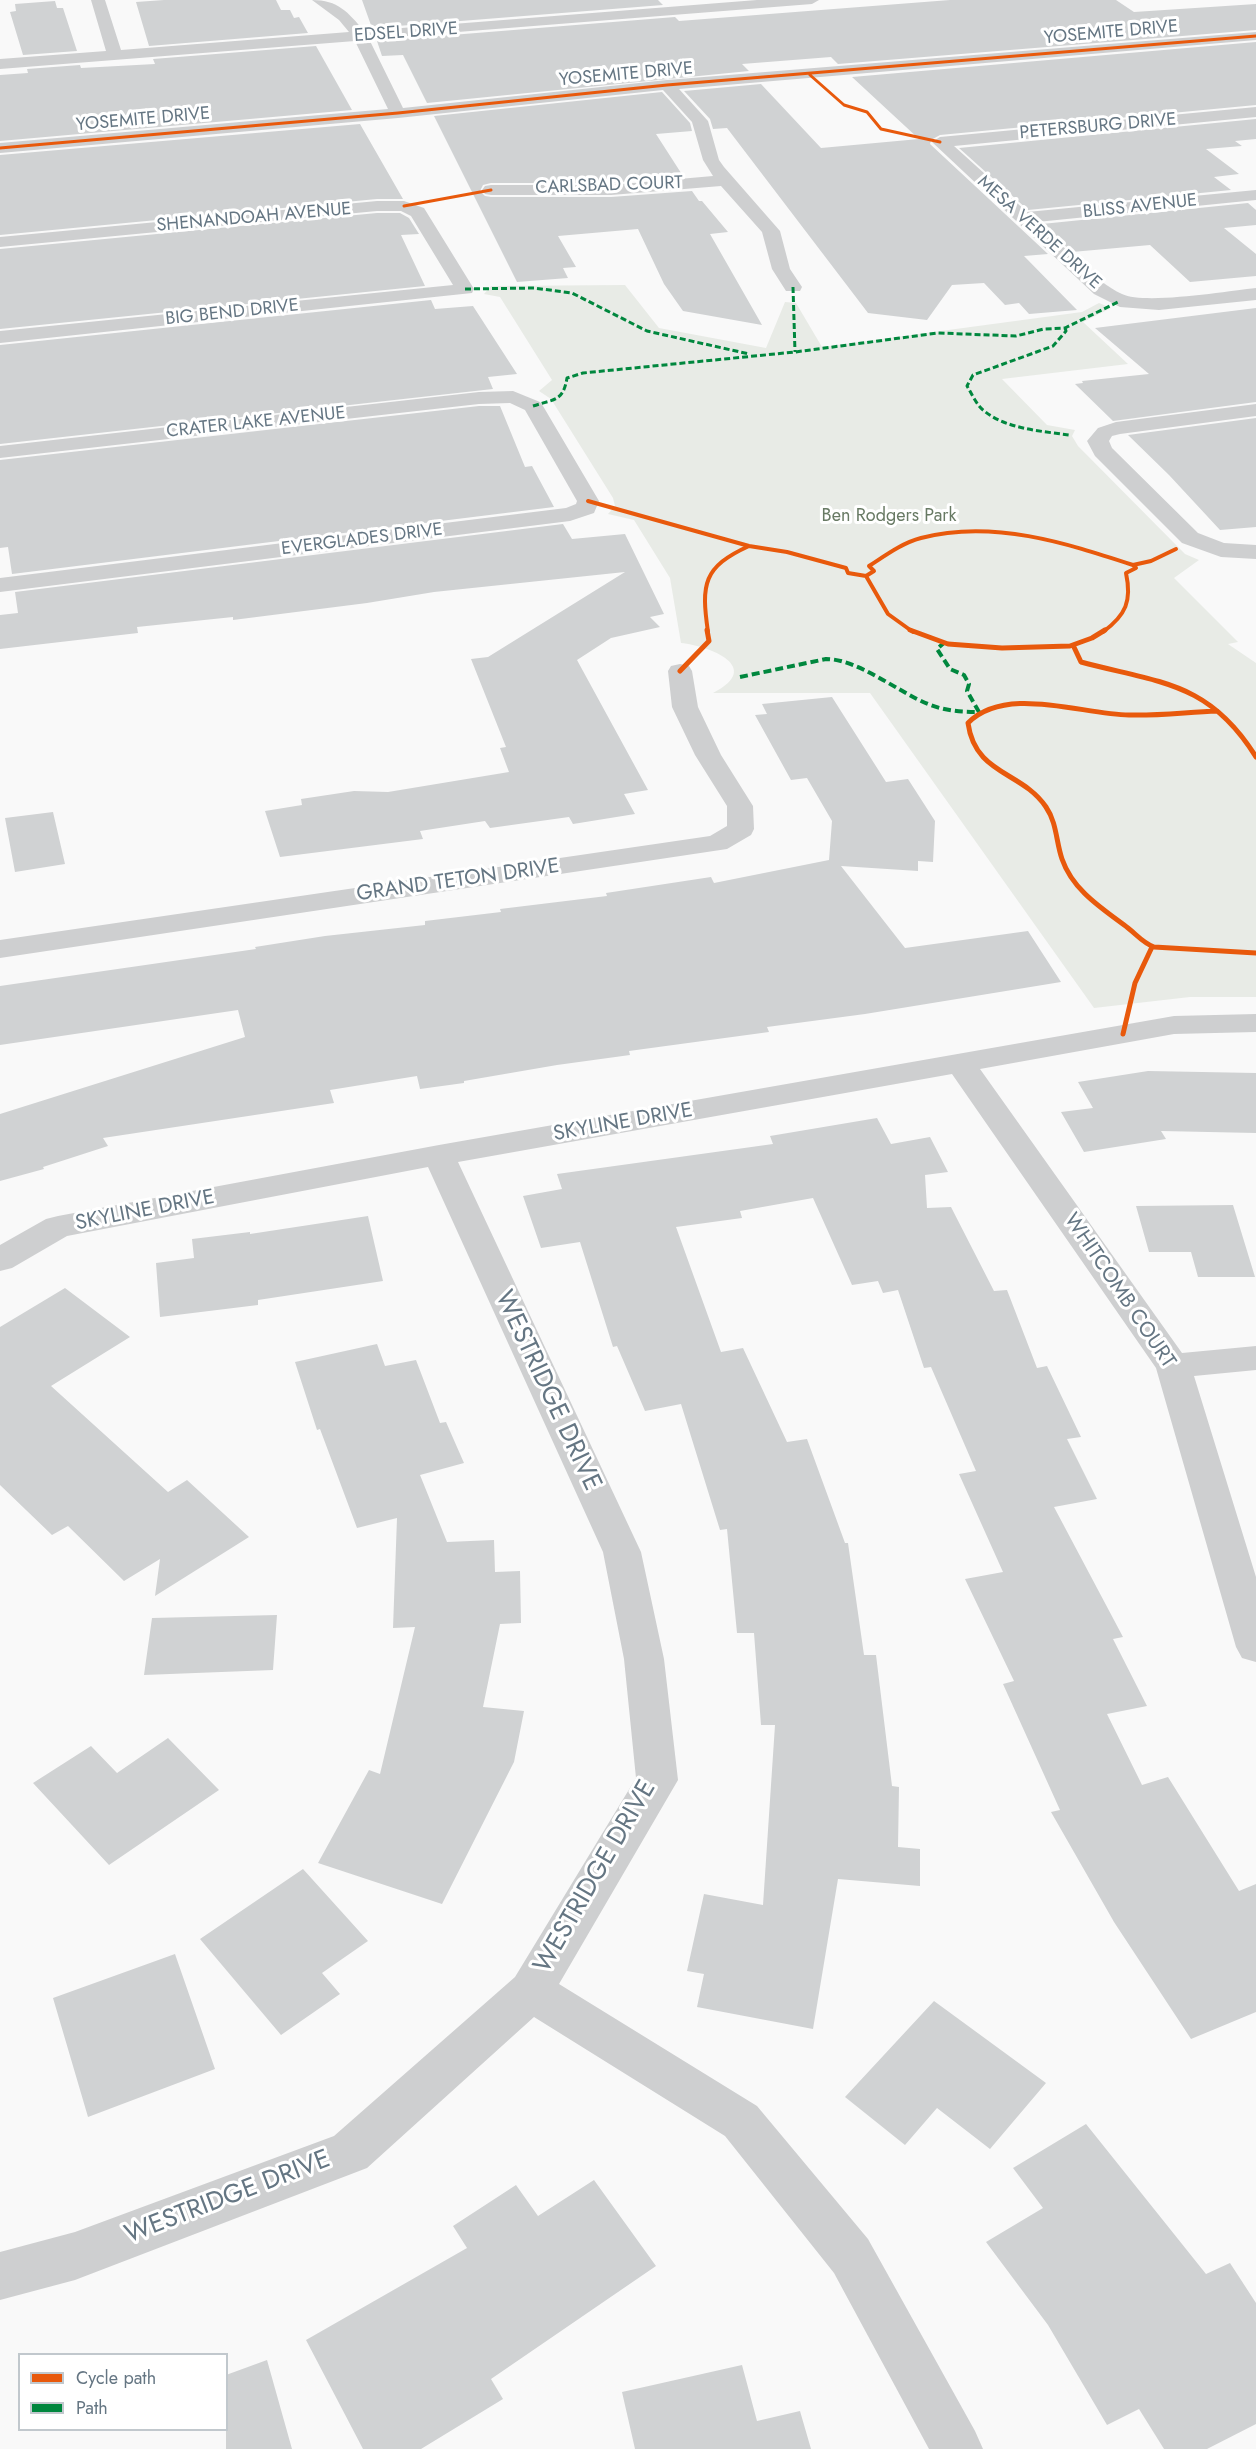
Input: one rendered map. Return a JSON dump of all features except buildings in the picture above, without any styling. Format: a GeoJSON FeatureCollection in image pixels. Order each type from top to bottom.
{"type":"FeatureCollection","features":[{"type":"Feature","properties":{"kind":"street"},"geometry":{"type":"LineString","coordinates":[[98,0],[115,55]]}},
{"type":"Feature","properties":{"kind":"street"},"geometry":{"type":"LineString","coordinates":[[319,0],[344,17],[360,36],[398,113]]}},
{"type":"Feature","properties":{"kind":"street","name":"EDSEL DRIVE"},"geometry":{"type":"LineString","coordinates":[[0,64],[812,0]]}},
{"type":"Feature","properties":{"kind":"street"},"geometry":{"type":"LineString","coordinates":[[552,7],[562,21]]}},
{"type":"Feature","properties":{"kind":"street","name":"YOSEMITE DRIVE"},"geometry":{"type":"LineString","coordinates":[[0,148],[398,113],[667,85],[1256,36]]}},
{"type":"Feature","properties":{"kind":"street"},"geometry":{"type":"LineString","coordinates":[[667,85],[700,121],[711,160],[771,231],[781,269],[793,287]]}},
{"type":"Feature","properties":{"kind":"street","name":"PETERSBURG DRIVE"},"geometry":{"type":"LineString","coordinates":[[940,142],[1256,112]]}},
{"type":"Feature","properties":{"kind":"street","name":"MESA VERDE DRIVE"},"geometry":{"type":"LineString","coordinates":[[940,142],[1101,290],[1120,301],[1159,304],[1256,294]]}},
{"type":"Feature","properties":{"kind":"street","name":"CARLSBAD COURT"},"geometry":{"type":"LineString","coordinates":[[491,190],[611,190],[726,180]]}},
{"type":"Feature","properties":{"kind":"street","name":"BLISS AVENUE"},"geometry":{"type":"LineString","coordinates":[[1024,218],[1256,195]]}},
{"type":"Feature","properties":{"kind":"street","name":"SHENANDOAH AVENUE"},"geometry":{"type":"LineString","coordinates":[[0,242],[365,207],[404,206],[418,212],[465,289]]}},
{"type":"Feature","properties":{"kind":"street","name":"BIG BEND DRIVE"},"geometry":{"type":"LineString","coordinates":[[0,337],[465,289]]}},
{"type":"Feature","properties":{"kind":"street","name":"CRATER LAKE AVENUE"},"geometry":{"type":"LineString","coordinates":[[0,452],[478,398],[513,398]]}},
{"type":"Feature","properties":{"kind":"street","name":"EVERGLADES DRIVE"},"geometry":{"type":"LineString","coordinates":[[0,585],[570,514],[586,508],[588,501],[533,406],[513,398]]}},
{"type":"Feature","properties":{"kind":"street"},"geometry":{"type":"LineString","coordinates":[[1256,410],[1116,428],[1101,436],[1099,445],[1190,538],[1221,550],[1256,552]]}},
{"type":"Feature","properties":{"kind":"street","name":"GRAND TETON DRIVE"},"geometry":{"type":"LineString","coordinates":[[0,949],[717,843],[741,829],[740,806],[708,755],[685,707],[680,671]]}},
{"type":"Feature","properties":{"kind":"street","name":"SKYLINE DRIVE"},"geometry":{"type":"LineString","coordinates":[[0,1260],[58,1227],[439,1155],[1174,1025],[1256,1023]]}},
{"type":"Feature","properties":{"kind":"street","name":"WHITCOMB COURT"},"geometry":{"type":"LineString","coordinates":[[961,1064],[1173,1366],[1256,1647]]}},
{"type":"Feature","properties":{"kind":"street","name":"WESTRIDGE DRIVE"},"geometry":{"type":"LineString","coordinates":[[0,2276],[75,2256],[350,2152],[531,1990],[657,1780],[646,1670],[622,1552],[439,1155]]}},
{"type":"Feature","properties":{"kind":"street"},"geometry":{"type":"LineString","coordinates":[[1173,1366],[1256,1358]]}},
{"type":"Feature","properties":{"kind":"street"},"geometry":{"type":"LineString","coordinates":[[531,1990],[741,2121],[851,2256],[957,2449]]}},
{"type":"Feature","properties":{"kind":"green space","name":"Ben Rodgers Park"},"geometry":{"type":"Polygon","coordinates":[[[625,285],[659,328],[766,348],[785,302],[796,303],[822,347],[1082,312],[1099,303],[1111,308],[1083,322],[1128,364],[1002,379],[1047,425],[1075,430],[1072,436],[1078,446],[1185,554],[1199,560],[1174,578],[1238,642],[1228,644],[1256,663],[1256,997],[1190,997],[1094,1008],[870,693],[713,693],[727,684],[734,675],[733,667],[727,659],[717,653],[681,643],[670,578],[634,520],[608,514],[615,506],[613,498],[551,399],[539,391],[552,380],[500,297],[484,294],[491,286],[625,285]]]}},
{"type":"Feature","properties":{"kind":"marked path"},"geometry":{"type":"LineString","coordinates":[[793,287],[795,352]]}},
{"type":"Feature","properties":{"kind":"marked path"},"geometry":{"type":"LineString","coordinates":[[465,289],[534,288],[572,293],[647,331],[749,354]]}},
{"type":"Feature","properties":{"kind":"marked path"},"geometry":{"type":"LineString","coordinates":[[533,406],[561,397],[565,391],[567,378],[583,373],[795,352],[938,333],[1016,336],[1044,329],[1065,328],[1120,301]]}},
{"type":"Feature","properties":{"kind":"marked path"},"geometry":{"type":"LineString","coordinates":[[1065,328],[1066,331],[1053,346],[973,375],[967,386],[981,408],[1002,421],[1024,428],[1069,435]]}},
{"type":"Feature","properties":{"kind":"marked path"},"geometry":{"type":"LineString","coordinates":[[740,677],[826,659],[836,659],[879,678],[928,704],[957,712],[979,712],[967,691],[969,684],[964,675],[950,669],[937,649],[945,642]]}},
{"type":"Feature","properties":{"kind":"cycle path"},"geometry":{"type":"LineString","coordinates":[[0,148],[398,113],[667,85],[1256,36]]}},
{"type":"Feature","properties":{"kind":"cycle path"},"geometry":{"type":"LineString","coordinates":[[810,75],[844,105],[867,112],[881,129],[940,142]]}},
{"type":"Feature","properties":{"kind":"cycle path"},"geometry":{"type":"LineString","coordinates":[[404,206],[491,190]]}},
{"type":"Feature","properties":{"kind":"cycle path"},"geometry":{"type":"LineString","coordinates":[[588,501],[749,546],[787,552],[846,568],[848,573],[866,576],[883,608],[899,624],[915,633],[948,644],[984,648],[1065,646],[1092,638],[1109,627],[1122,613],[1129,595],[1126,573],[1136,568],[1133,565],[1151,561],[1176,549]]}},
{"type":"Feature","properties":{"kind":"cycle path"},"geometry":{"type":"LineString","coordinates":[[866,576],[874,571],[869,566],[886,553],[920,538],[949,532],[981,531],[1012,534],[1076,547],[1133,565]]}},
{"type":"Feature","properties":{"kind":"cycle path"},"geometry":{"type":"LineString","coordinates":[[680,671],[709,641],[704,595],[705,583],[710,572],[731,554],[749,546]]}},
{"type":"Feature","properties":{"kind":"cycle path"},"geometry":{"type":"LineString","coordinates":[[1073,645],[1081,662],[1155,680],[1194,694],[1212,706],[1229,722],[1256,757]]}},
{"type":"Feature","properties":{"kind":"cycle path"},"geometry":{"type":"LineString","coordinates":[[1217,711],[1128,715],[1019,703],[996,706],[979,712],[968,723],[970,737],[984,759],[1029,790],[1046,807],[1054,824],[1063,861],[1080,889],[1144,942],[1154,947],[1164,948],[1256,953]]}},
{"type":"Feature","properties":{"kind":"cycle path"},"geometry":{"type":"LineString","coordinates":[[1123,1034],[1135,983],[1152,947]]}}]}
